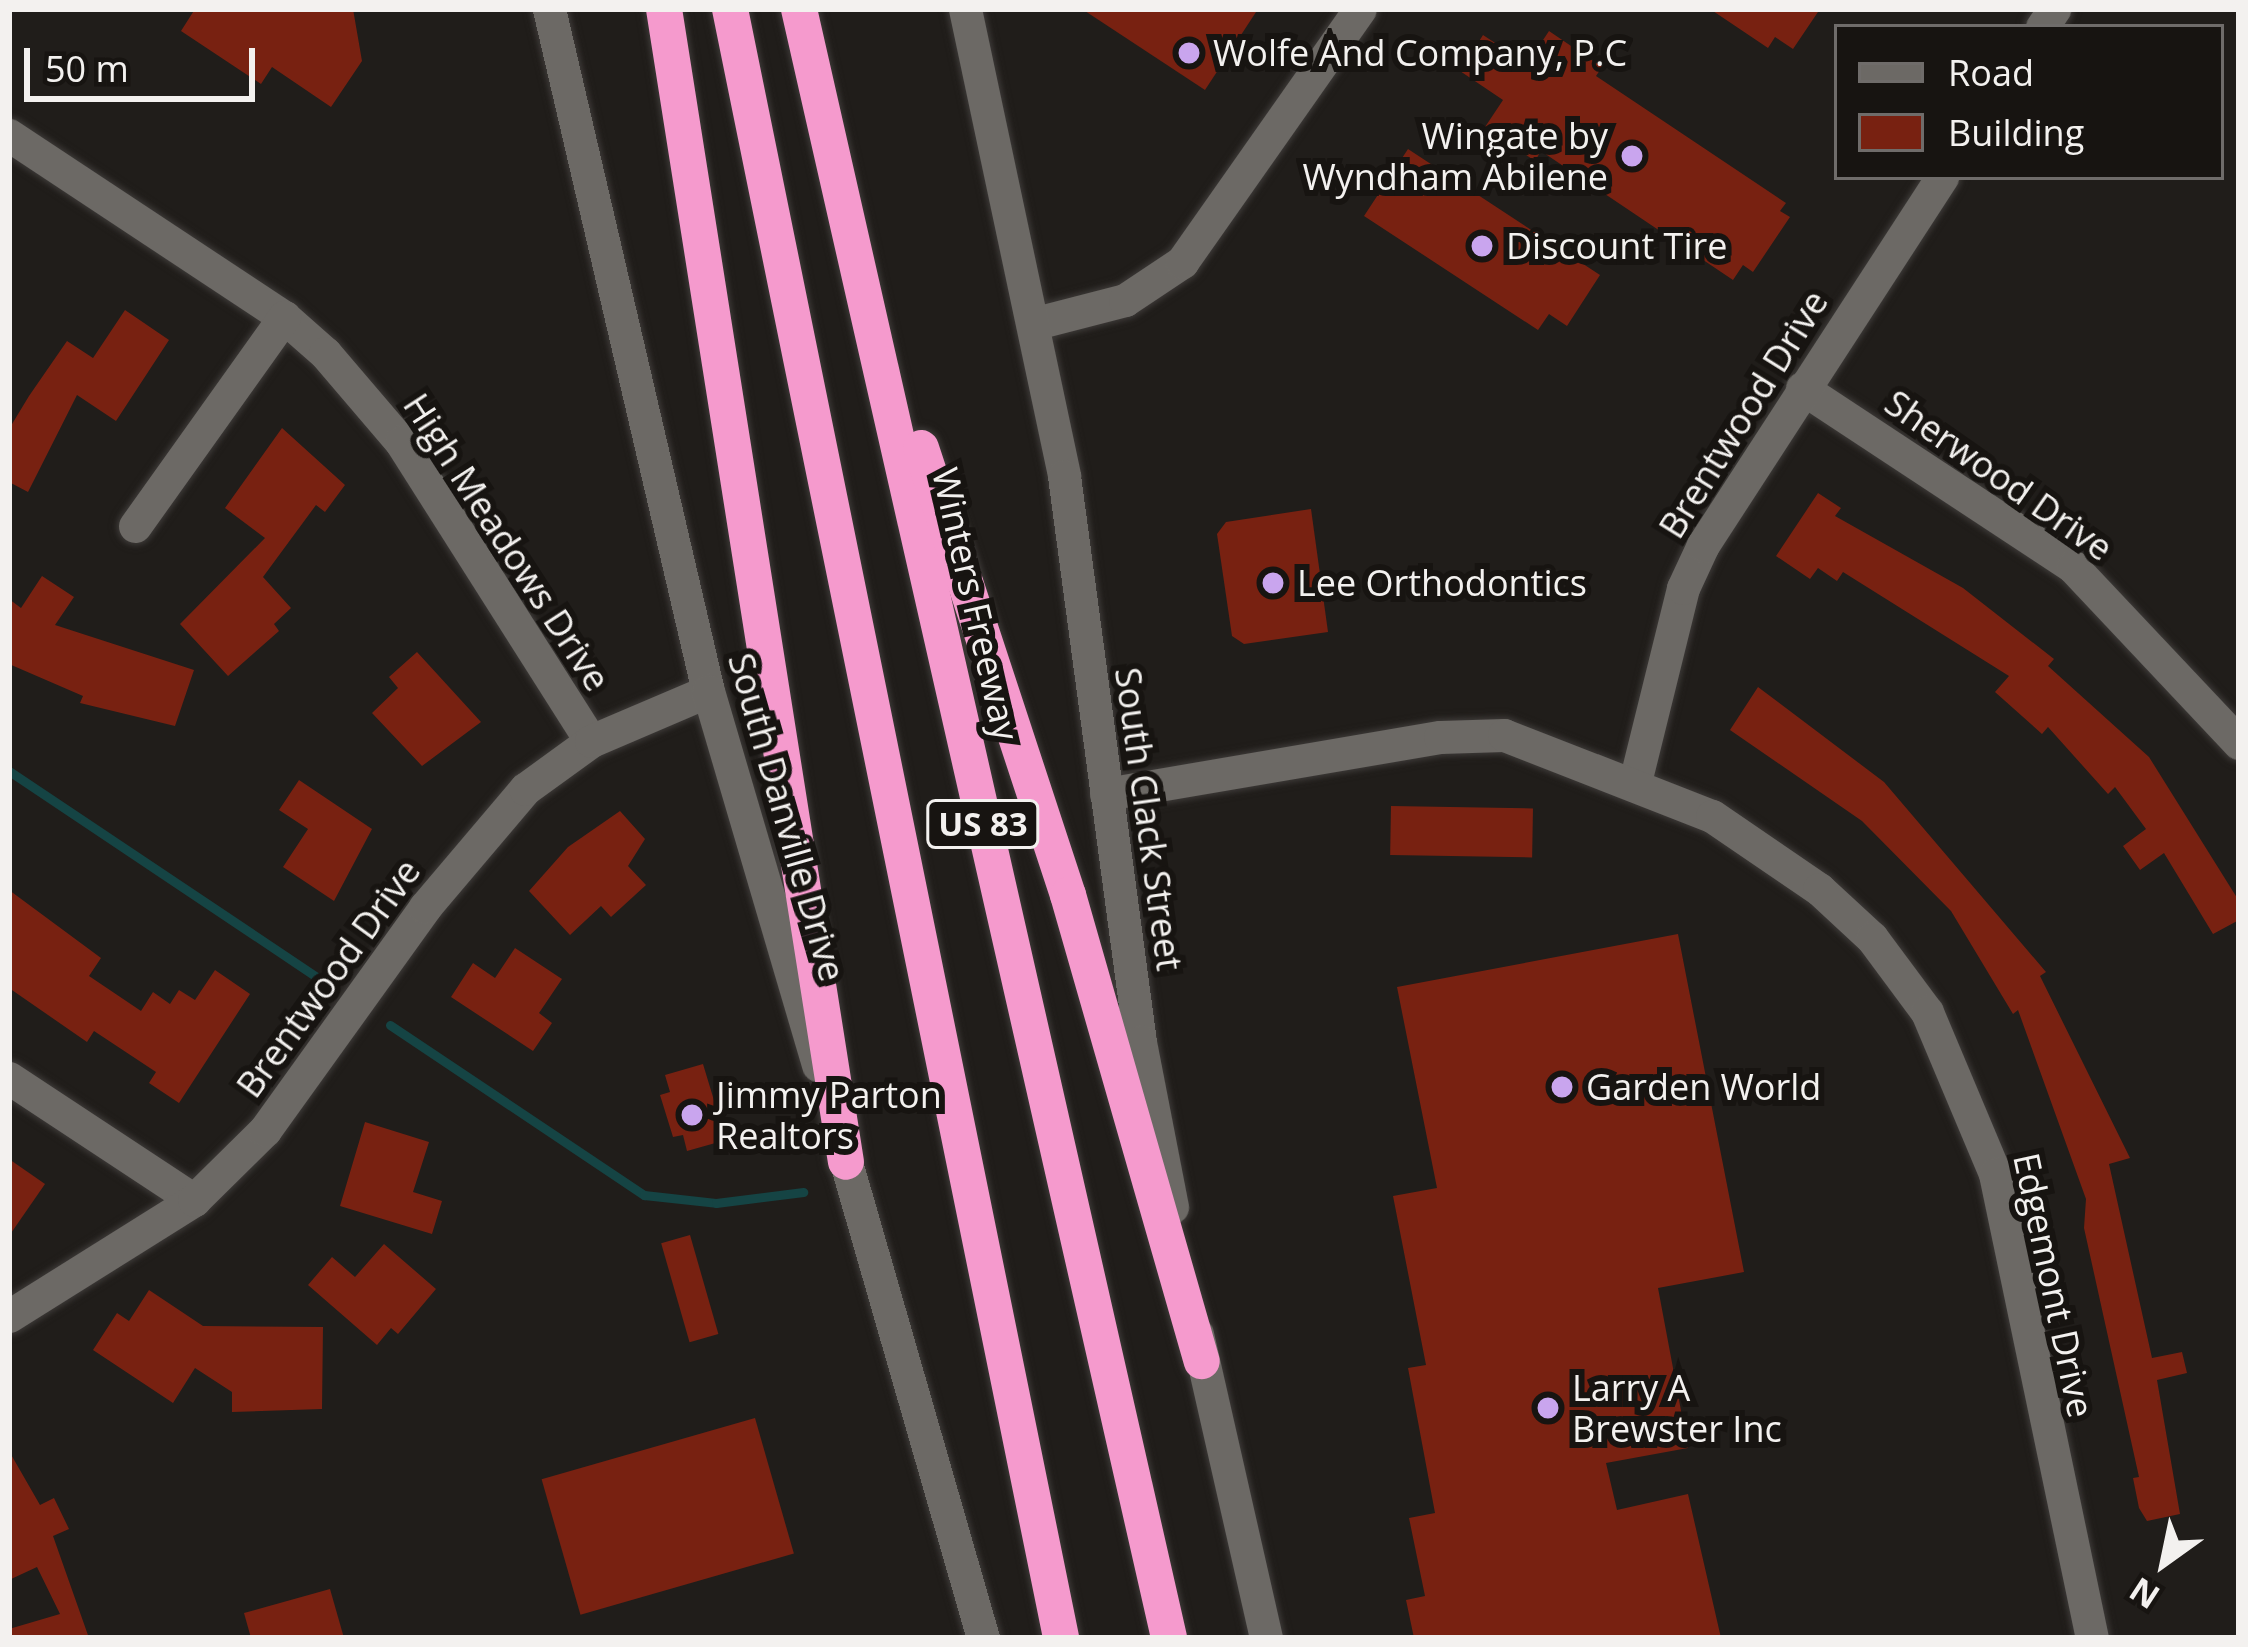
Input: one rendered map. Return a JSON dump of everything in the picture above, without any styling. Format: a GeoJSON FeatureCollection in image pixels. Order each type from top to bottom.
{"type":"FeatureCollection","features":[{"type":"Feature","properties":{"kind":"highway"},"geometry":{"type":"LineString","coordinates":[[664,9],[846,1162]]}},
{"type":"Feature","properties":{"kind":"highway","name":"US 83"},"geometry":{"type":"LineString","coordinates":[[730,9],[1061,1638]]}},
{"type":"Feature","properties":{"kind":"highway","name":"Winters Freeway"},"geometry":{"type":"LineString","coordinates":[[799,9],[1169,1638]]}},
{"type":"Feature","properties":{"kind":"highway"},"geometry":{"type":"LineString","coordinates":[[811,65],[956,570],[1068,895],[1202,1361]]}},
{"type":"Feature","properties":{"kind":"street","name":"South Danville Drive"},"geometry":{"type":"LineString","coordinates":[[549,9],[708,691],[983,1638]]}},
{"type":"Feature","properties":{"kind":"street","name":"South Clack Street"},"geometry":{"type":"LineString","coordinates":[[965,9],[1036,323],[1140,1042],[1202,1361],[1266,1638]]}},
{"type":"Feature","properties":{"kind":"street"},"geometry":{"type":"LineString","coordinates":[[1036,323],[1125,300],[1182,262],[1360,9]]}},
{"type":"Feature","properties":{"kind":"street","name":"High Meadows Drive"},"geometry":{"type":"LineString","coordinates":[[9,135],[284,316],[401,442],[591,741]]}},
{"type":"Feature","properties":{"kind":"street","name":"Brentwood Drive"},"geometry":{"type":"LineString","coordinates":[[1635,782],[1683,588],[1802,388],[1940,180]]}},
{"type":"Feature","properties":{"kind":"street"},"geometry":{"type":"LineString","coordinates":[[135,526],[284,316]]}},
{"type":"Feature","properties":{"kind":"street","name":"Sherwood Drive"},"geometry":{"type":"LineString","coordinates":[[1802,388],[2073,567],[2239,743]]}},
{"type":"Feature","properties":{"kind":"street","name":"Brentwood Drive"},"geometry":{"type":"LineString","coordinates":[[9,1316],[194,1200],[265,1130],[478,840],[525,789],[591,741],[708,691]]}},
{"type":"Feature","properties":{"kind":"street","name":"Edgemont Drive"},"geometry":{"type":"LineString","coordinates":[[1106,794],[1440,737],[1504,735],[1635,782],[1712,816],[1819,889],[1872,938],[1927,1012],[1995,1174],[2092,1638]]}},
{"type":"Feature","properties":{"kind":"street"},"geometry":{"type":"LineString","coordinates":[[9,1078],[194,1200]]}},
{"type":"Feature","properties":{"kind":"building"},"geometry":{"type":"Polygon","coordinates":[[[195,9],[353,9],[362,61],[331,107],[272,67],[261,84],[181,31],[195,9]]]}},
{"type":"Feature","properties":{"kind":"building","name":"Wolfe And Company, P.C"},"geometry":{"type":"Polygon","coordinates":[[[1082,9],[1258,9],[1205,90],[1082,9]]]}},
{"type":"Feature","properties":{"kind":"building"},"geometry":{"type":"Polygon","coordinates":[[[1710,9],[1820,9],[1793,49],[1775,37],[1768,48],[1710,9]]]}},
{"type":"Feature","properties":{"kind":"building","name":"Wingate by Wyndham Abilene"},"geometry":{"type":"Polygon","coordinates":[[[1549,31],[1602,67],[1596,76],[1786,203],[1780,211],[1790,217],[1753,272],[1743,265],[1733,280],[1541,151],[1535,161],[1485,127],[1503,100],[1460,71],[1483,35],[1527,64],[1549,31]]]}},
{"type":"Feature","properties":{"kind":"building","name":"Discount Tire"},"geometry":{"type":"Polygon","coordinates":[[[1408,149],[1600,275],[1567,326],[1549,314],[1538,330],[1364,216],[1408,149]]]}},
{"type":"Feature","properties":{"kind":"building"},"geometry":{"type":"Polygon","coordinates":[[[125,310],[169,340],[116,421],[77,395],[28,492],[9,482],[9,429],[29,396],[67,341],[93,358],[125,310]]]}},
{"type":"Feature","properties":{"kind":"building"},"geometry":{"type":"Polygon","coordinates":[[[282,428],[345,485],[325,512],[316,505],[263,577],[291,608],[274,624],[279,631],[228,676],[180,624],[265,538],[225,508],[282,428]]]}},
{"type":"Feature","properties":{"kind":"building"},"geometry":{"type":"Polygon","coordinates":[[[1818,493],[1841,508],[1835,516],[1963,588],[2054,659],[2048,666],[2149,757],[2239,901],[2239,920],[2213,934],[2164,853],[2140,870],[2123,846],[2146,829],[2115,787],[2108,794],[2048,727],[2042,734],[1995,692],[2009,676],[1843,572],[1837,581],[1818,568],[1810,579],[1776,556],[1818,493]]]}},
{"type":"Feature","properties":{"kind":"building","name":"Lee Orthodontics"},"geometry":{"type":"Polygon","coordinates":[[[1311,509],[1328,632],[1244,644],[1232,636],[1217,534],[1226,522],[1311,509]]]}},
{"type":"Feature","properties":{"kind":"building"},"geometry":{"type":"Polygon","coordinates":[[[42,576],[74,597],[55,625],[194,670],[175,726],[80,703],[83,696],[9,664],[9,599],[21,608],[42,576]]]}},
{"type":"Feature","properties":{"kind":"building"},"geometry":{"type":"Polygon","coordinates":[[[417,652],[481,722],[422,766],[372,713],[398,688],[389,677],[417,652]]]}},
{"type":"Feature","properties":{"kind":"building"},"geometry":{"type":"Polygon","coordinates":[[[1758,687],[1884,782],[2046,972],[2040,976],[2130,1158],[2109,1164],[2152,1358],[2182,1352],[2187,1373],[2157,1380],[2180,1514],[2147,1521],[2139,1508],[2133,1478],[2139,1477],[2084,1228],[2086,1199],[2018,1010],[2013,1014],[1951,911],[1862,821],[1730,730],[1758,687]]]}},
{"type":"Feature","properties":{"kind":"building"},"geometry":{"type":"Polygon","coordinates":[[[299,780],[372,829],[334,901],[283,867],[308,829],[279,810],[299,780]]]}},
{"type":"Feature","properties":{"kind":"building"},"geometry":{"type":"Polygon","coordinates":[[[1391,806],[1533,808],[1532,857],[1390,855],[1391,806]]]}},
{"type":"Feature","properties":{"kind":"building"},"geometry":{"type":"Polygon","coordinates":[[[620,811],[645,839],[628,866],[646,885],[611,917],[601,906],[570,935],[529,891],[568,847],[620,811]]]}},
{"type":"Feature","properties":{"kind":"building"},"geometry":{"type":"Polygon","coordinates":[[[9,890],[101,958],[89,976],[141,1011],[153,992],[170,1004],[179,990],[195,1000],[215,970],[250,994],[179,1103],[149,1083],[156,1072],[94,1031],[87,1042],[9,988],[9,890]]]}},
{"type":"Feature","properties":{"kind":"building"},"geometry":{"type":"Polygon","coordinates":[[[1678,934],[1744,1272],[1658,1288],[1688,1448],[1606,1463],[1617,1510],[1688,1494],[1721,1638],[1414,1638],[1406,1600],[1425,1596],[1409,1518],[1435,1513],[1408,1368],[1426,1365],[1393,1196],[1437,1188],[1397,987],[1678,934]]]}},
{"type":"Feature","properties":{"kind":"building"},"geometry":{"type":"Polygon","coordinates":[[[515,948],[562,979],[539,1013],[552,1023],[533,1051],[451,997],[473,963],[495,978],[515,948]]]}},
{"type":"Feature","properties":{"kind":"building","name":"Jimmy Parton Realtors"},"geometry":{"type":"Polygon","coordinates":[[[703,1064],[726,1140],[687,1151],[683,1135],[673,1137],[660,1095],[670,1092],[665,1075],[703,1064]]]}},
{"type":"Feature","properties":{"kind":"building"},"geometry":{"type":"Polygon","coordinates":[[[365,1122],[429,1142],[413,1192],[442,1201],[432,1234],[340,1206],[365,1122]]]}},
{"type":"Feature","properties":{"kind":"building"},"geometry":{"type":"Polygon","coordinates":[[[9,1159],[45,1184],[9,1236],[9,1159]]]}},
{"type":"Feature","properties":{"kind":"building"},"geometry":{"type":"Polygon","coordinates":[[[690,1235],[718,1334],[690,1342],[661,1243],[690,1235]]]}},
{"type":"Feature","properties":{"kind":"building"},"geometry":{"type":"Polygon","coordinates":[[[384,1244],[436,1289],[398,1334],[391,1328],[377,1345],[308,1285],[332,1257],[355,1277],[384,1244]]]}},
{"type":"Feature","properties":{"kind":"building"},"geometry":{"type":"Polygon","coordinates":[[[149,1290],[203,1326],[323,1327],[322,1409],[232,1412],[232,1392],[195,1368],[173,1403],[93,1350],[117,1313],[129,1321],[149,1290]]]}},
{"type":"Feature","properties":{"kind":"building"},"geometry":{"type":"Polygon","coordinates":[[[755,1418],[794,1554],[580,1615],[542,1479],[755,1418]]]}},
{"type":"Feature","properties":{"kind":"building"},"geometry":{"type":"Polygon","coordinates":[[[9,1451],[40,1505],[54,1498],[69,1529],[53,1536],[89,1638],[9,1638],[9,1629],[60,1614],[37,1567],[9,1580],[9,1451]]]}},
{"type":"Feature","properties":{"kind":"building"},"geometry":{"type":"Polygon","coordinates":[[[330,1589],[344,1638],[251,1638],[244,1613],[330,1589]]]}},
{"type":"Feature","properties":{"kind":"waterway"},"geometry":{"type":"LineString","coordinates":[[9,771],[332,987]]}},
{"type":"Feature","properties":{"kind":"waterway"},"geometry":{"type":"LineString","coordinates":[[390,1025],[644,1195],[716,1203],[803,1192]]}},
{"type":"Feature","properties":{"kind":"place","name":"Wolfe And Company, P.C"},"geometry":{"type":"Point","coordinates":[1189,53]}},
{"type":"Feature","properties":{"kind":"place","name":"Wingate by Wyndham Abilene"},"geometry":{"type":"Point","coordinates":[1632,156]}},
{"type":"Feature","properties":{"kind":"place","name":"Discount Tire"},"geometry":{"type":"Point","coordinates":[1482,246]}},
{"type":"Feature","properties":{"kind":"place","name":"Lee Orthodontics"},"geometry":{"type":"Point","coordinates":[1273,583]}},
{"type":"Feature","properties":{"kind":"place","name":"Garden World"},"geometry":{"type":"Point","coordinates":[1562,1087]}},
{"type":"Feature","properties":{"kind":"place","name":"Jimmy Parton Realtors"},"geometry":{"type":"Point","coordinates":[692,1115]}},
{"type":"Feature","properties":{"kind":"place","name":"Larry A Brewster Inc"},"geometry":{"type":"Point","coordinates":[1548,1408]}}]}
